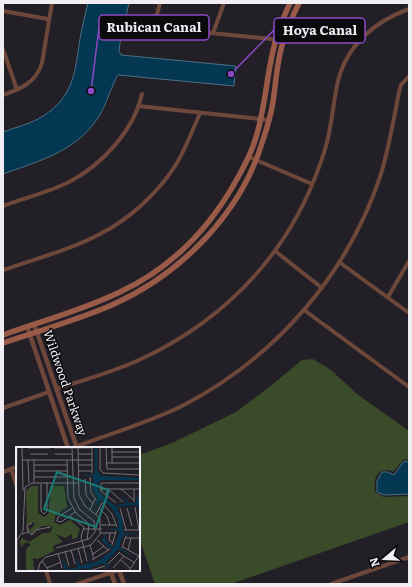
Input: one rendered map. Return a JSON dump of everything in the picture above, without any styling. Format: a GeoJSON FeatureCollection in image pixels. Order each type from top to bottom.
{"type":"FeatureCollection","features":[{"type":"Feature","properties":{"kind":"main road"},"geometry":{"type":"LineString","coordinates":[[3,335],[120,292],[144,279],[171,260],[194,239],[216,213],[226,198],[248,157],[256,138],[262,119],[271,61],[276,41],[290,3]]}},
{"type":"Feature","properties":{"kind":"main road"},"geometry":{"type":"LineString","coordinates":[[3,343],[111,305],[146,287],[173,269],[215,228],[236,199],[256,160],[269,120],[283,42],[299,3]]}},
{"type":"Feature","properties":{"kind":"street"},"geometry":{"type":"LineString","coordinates":[[3,95],[17,90],[31,81],[39,70],[42,64],[48,19],[52,3]]}},
{"type":"Feature","properties":{"kind":"street"},"geometry":{"type":"LineString","coordinates":[[160,3],[155,20],[155,26],[161,29],[283,42]]}},
{"type":"Feature","properties":{"kind":"street"},"geometry":{"type":"LineString","coordinates":[[213,34],[224,3]]}},
{"type":"Feature","properties":{"kind":"street"},"geometry":{"type":"LineString","coordinates":[[3,408],[138,360],[187,334],[212,316],[241,290],[274,251],[294,220],[312,184],[326,146],[338,83],[347,59],[360,39],[374,26],[409,9]]}},
{"type":"Feature","properties":{"kind":"street"},"geometry":{"type":"LineString","coordinates":[[3,11],[48,19]]}},
{"type":"Feature","properties":{"kind":"street"},"geometry":{"type":"LineString","coordinates":[[3,49],[17,90]]}},
{"type":"Feature","properties":{"kind":"street"},"geometry":{"type":"LineString","coordinates":[[75,447],[151,420],[184,405],[205,393],[225,381],[256,358],[285,331],[304,310],[322,288],[354,238],[373,196],[381,174],[388,147],[399,92],[401,86],[409,76]]}},
{"type":"Feature","properties":{"kind":"street"},"geometry":{"type":"LineString","coordinates":[[3,206],[63,184],[88,170],[116,143],[130,123],[142,94]]}},
{"type":"Feature","properties":{"kind":"street"},"geometry":{"type":"LineString","coordinates":[[138,106],[269,120]]}},
{"type":"Feature","properties":{"kind":"street"},"geometry":{"type":"LineString","coordinates":[[3,270],[86,241],[127,217],[149,197],[173,168],[181,155],[200,113]]}},
{"type":"Feature","properties":{"kind":"street"},"geometry":{"type":"LineString","coordinates":[[248,157],[312,184]]}},
{"type":"Feature","properties":{"kind":"street"},"geometry":{"type":"LineString","coordinates":[[274,251],[322,288]]}},
{"type":"Feature","properties":{"kind":"street"},"geometry":{"type":"LineString","coordinates":[[388,298],[409,261]]}},
{"type":"Feature","properties":{"kind":"street"},"geometry":{"type":"LineString","coordinates":[[339,262],[409,312]]}},
{"type":"Feature","properties":{"kind":"street"},"geometry":{"type":"LineString","coordinates":[[304,310],[409,387]]}},
{"type":"Feature","properties":{"kind":"street","name":"Wildwood Parkway"},"geometry":{"type":"LineString","coordinates":[[34,324],[75,447]]}},
{"type":"Feature","properties":{"kind":"street","name":"Wildwood Parkway"},"geometry":{"type":"LineString","coordinates":[[27,326],[68,447]]}},
{"type":"Feature","properties":{"kind":"street"},"geometry":{"type":"LineString","coordinates":[[3,472],[16,467]]}},
{"type":"Feature","properties":{"kind":"street"},"geometry":{"type":"LineString","coordinates":[[11,469],[16,484]]}},
{"type":"Feature","properties":{"kind":"street"},"geometry":{"type":"LineString","coordinates":[[331,584],[409,557]]}},
{"type":"Feature","properties":{"kind":"street"},"geometry":{"type":"LineString","coordinates":[[46,571],[50,584]]}},
{"type":"Feature","properties":{"kind":"street"},"geometry":{"type":"LineString","coordinates":[[78,584],[111,571],[115,584]]}},
{"type":"Feature","properties":{"kind":"street"},"geometry":{"type":"LineString","coordinates":[[119,571],[124,584]]}},
{"type":"Feature","properties":{"kind":"green space"},"geometry":{"type":"Polygon","coordinates":[[[313,359],[331,370],[357,394],[409,431],[409,459],[403,460],[393,472],[389,470],[381,471],[375,480],[375,492],[384,497],[409,496],[409,522],[231,584],[155,584],[140,540],[140,455],[172,443],[236,412],[302,360],[313,359]]]}},
{"type":"Feature","properties":{"kind":"water"},"geometry":{"type":"Polygon","coordinates":[[[88,3],[129,3],[121,36],[119,51],[121,55],[236,66],[234,86],[118,75],[102,111],[83,135],[59,152],[32,164],[3,174],[3,132],[43,116],[53,109],[67,92],[74,72],[88,3]]]}},
{"type":"Feature","properties":{"kind":"water"},"geometry":{"type":"Polygon","coordinates":[[[409,461],[409,494],[384,495],[377,492],[377,481],[382,472],[388,472],[394,475],[403,462],[409,461]]]}},
{"type":"Feature","properties":{"kind":"place","name":"Hoya Canal"},"geometry":{"type":"Point","coordinates":[231,74]}},
{"type":"Feature","properties":{"kind":"place","name":"Rubican Canal"},"geometry":{"type":"Point","coordinates":[91,91]}}]}
